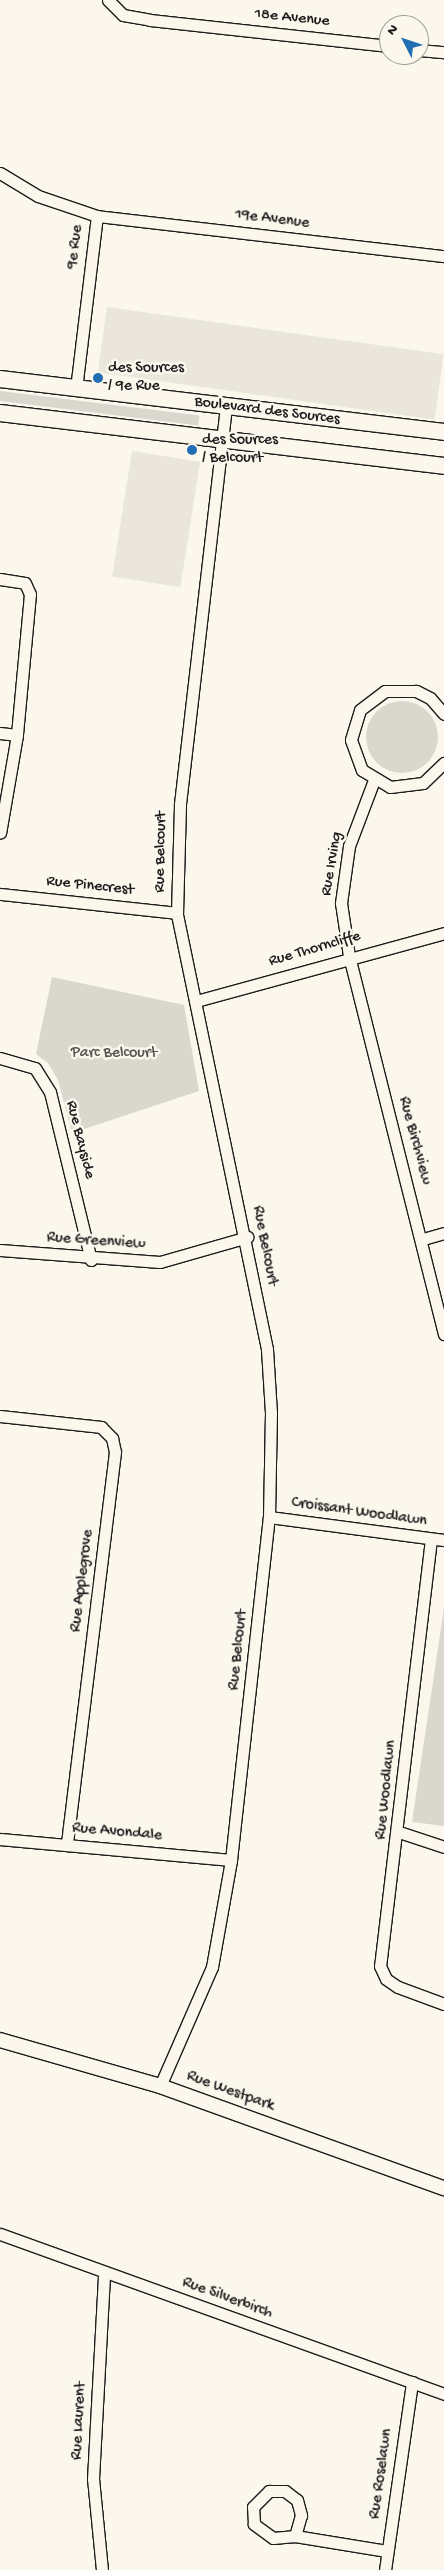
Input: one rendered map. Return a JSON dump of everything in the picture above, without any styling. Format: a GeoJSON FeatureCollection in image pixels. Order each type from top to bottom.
{"type":"FeatureCollection","features":[{"type":"Feature","properties":{"kind":"main road","name":"Boulevard des Sources"},"geometry":{"type":"LineString","coordinates":[[0,379],[444,432]]}},
{"type":"Feature","properties":{"kind":"main road","name":"Boulevard des Sources"},"geometry":{"type":"LineString","coordinates":[[0,413],[444,466]]}},
{"type":"Feature","properties":{"kind":"street","name":"18e Avenue"},"geometry":{"type":"LineString","coordinates":[[108,0],[123,15],[150,20],[379,45]]}},
{"type":"Feature","properties":{"kind":"street"},"geometry":{"type":"LineString","coordinates":[[429,51],[444,52]]}},
{"type":"Feature","properties":{"kind":"street","name":"9e Rue"},"geometry":{"type":"LineString","coordinates":[[0,173],[38,196],[97,216],[76,389]]}},
{"type":"Feature","properties":{"kind":"street","name":"19e Avenue"},"geometry":{"type":"LineString","coordinates":[[97,216],[444,256]]}},
{"type":"Feature","properties":{"kind":"street","name":"Rue Belcourt"},"geometry":{"type":"LineString","coordinates":[[160,2086],[212,1967],[231,1860],[269,1517],[272,1413],[267,1349],[247,1237],[177,913],[180,804],[226,406]]}},
{"type":"Feature","properties":{"kind":"street"},"geometry":{"type":"LineString","coordinates":[[0,579],[25,583],[30,594],[17,735],[0,833]]}},
{"type":"Feature","properties":{"kind":"street"},"geometry":{"type":"LineString","coordinates":[[444,714],[430,698],[416,691],[400,688],[371,699],[360,710],[351,740],[362,770],[374,780],[390,787],[407,788],[423,783],[444,763]]}},
{"type":"Feature","properties":{"kind":"street"},"geometry":{"type":"LineString","coordinates":[[0,733],[17,735]]}},
{"type":"Feature","properties":{"kind":"street","name":"Rue Irving"},"geometry":{"type":"LineString","coordinates":[[349,956],[341,902],[349,846],[374,780]]}},
{"type":"Feature","properties":{"kind":"street","name":"Rue Pinecrest"},"geometry":{"type":"LineString","coordinates":[[0,894],[177,913]]}},
{"type":"Feature","properties":{"kind":"street","name":"Rue Thorncliffe"},"geometry":{"type":"LineString","coordinates":[[196,1001],[349,956],[444,933]]}},
{"type":"Feature","properties":{"kind":"street","name":"Rue Birchview"},"geometry":{"type":"LineString","coordinates":[[349,956],[423,1239],[444,1334]]}},
{"type":"Feature","properties":{"kind":"street","name":"Rue Bayside"},"geometry":{"type":"LineString","coordinates":[[0,1058],[35,1068],[50,1092],[91,1260]]}},
{"type":"Feature","properties":{"kind":"street"},"geometry":{"type":"LineString","coordinates":[[423,1239],[444,1233]]}},
{"type":"Feature","properties":{"kind":"street","name":"Rue Greenview"},"geometry":{"type":"LineString","coordinates":[[0,1250],[91,1260],[160,1262],[247,1237]]}},
{"type":"Feature","properties":{"kind":"street","name":"Rue Applegrove"},"geometry":{"type":"LineString","coordinates":[[0,1416],[101,1427],[112,1438],[115,1452],[67,1845]]}},
{"type":"Feature","properties":{"kind":"street","name":"Croissant Woodlawn"},"geometry":{"type":"LineString","coordinates":[[269,1517],[444,1540]]}},
{"type":"Feature","properties":{"kind":"street","name":"Rue Woodlawn"},"geometry":{"type":"LineString","coordinates":[[431,1539],[399,1832],[380,1966],[386,1979],[398,1987],[444,2004]]}},
{"type":"Feature","properties":{"kind":"street"},"geometry":{"type":"LineString","coordinates":[[399,1832],[444,1847]]}},
{"type":"Feature","properties":{"kind":"street","name":"Rue Avondale"},"geometry":{"type":"LineString","coordinates":[[0,1839],[231,1860]]}},
{"type":"Feature","properties":{"kind":"street","name":"Rue Westpark"},"geometry":{"type":"LineString","coordinates":[[0,2040],[160,2086],[444,2188]]}},
{"type":"Feature","properties":{"kind":"street","name":"Rue Silverbirch"},"geometry":{"type":"LineString","coordinates":[[0,2234],[444,2394]]}},
{"type":"Feature","properties":{"kind":"street","name":"Rue Laurent"},"geometry":{"type":"LineString","coordinates":[[102,2570],[93,2480],[104,2273]]}},
{"type":"Feature","properties":{"kind":"street","name":"Rue Roselawn"},"geometry":{"type":"LineString","coordinates":[[385,2570],[412,2382]]}},
{"type":"Feature","properties":{"kind":"street"},"geometry":{"type":"LineString","coordinates":[[296,2536],[301,2515],[297,2500],[277,2490],[262,2494],[253,2507],[258,2531],[273,2538],[296,2536],[387,2551]]}},
{"type":"Feature","properties":{"kind":"shaded area"},"geometry":{"type":"Polygon","coordinates":[[[107,307],[444,354],[435,420],[98,372],[107,307]]]}},
{"type":"Feature","properties":{"kind":"shaded area"},"geometry":{"type":"Polygon","coordinates":[[[132,451],[200,462],[180,587],[112,576],[132,451]]]}},
{"type":"Feature","properties":{"kind":"green space"},"geometry":{"type":"Polygon","coordinates":[[[0,391],[200,415],[198,425],[0,401],[0,391]]]}},
{"type":"Feature","properties":{"kind":"green space"},"geometry":{"type":"Polygon","coordinates":[[[402,701],[422,707],[432,717],[438,737],[432,757],[422,767],[402,773],[382,767],[372,757],[366,737],[372,717],[382,707],[402,701]]]}},
{"type":"Feature","properties":{"kind":"green space","name":"Parc Belcourt"},"geometry":{"type":"Polygon","coordinates":[[[52,977],[184,1005],[199,1091],[72,1133],[58,1080],[48,1063],[36,1054],[52,977]]]}},
{"type":"Feature","properties":{"kind":"green space"},"geometry":{"type":"Polygon","coordinates":[[[444,1608],[444,1826],[412,1822],[444,1608]]]}},
{"type":"Feature","properties":{"kind":"place","name":"des Sources / 9e Rue"},"geometry":{"type":"Point","coordinates":[98,378]}},
{"type":"Feature","properties":{"kind":"place","name":"des Sources / Belcourt"},"geometry":{"type":"Point","coordinates":[192,450]}}]}
